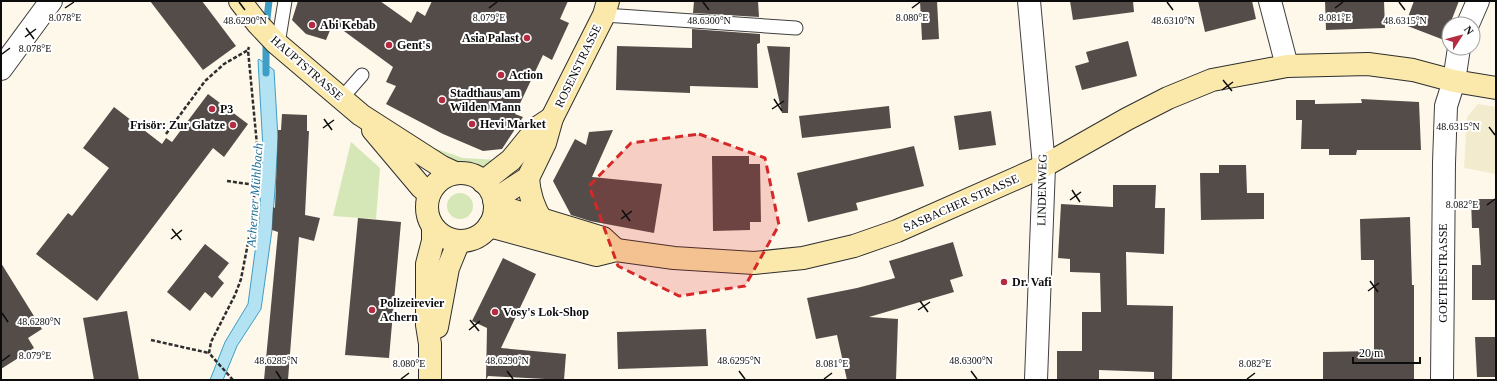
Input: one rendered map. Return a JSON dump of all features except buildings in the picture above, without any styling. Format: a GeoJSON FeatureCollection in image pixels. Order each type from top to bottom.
{"type":"FeatureCollection","features":[{"type":"Feature","properties":{"kind":"street"},"geometry":{"type":"LineString","coordinates":[[1,69],[51,1]]}},
{"type":"Feature","properties":{"kind":"street","name":"HAUPTSTRASSE"},"geometry":{"type":"LineString","coordinates":[[240,1],[258,24],[277,43],[361,116],[455,173]]}},
{"type":"Feature","properties":{"kind":"street","name":"LINDENWEG"},"geometry":{"type":"LineString","coordinates":[[1029,1],[1044,166],[1036,380]]}},
{"type":"Feature","properties":{"kind":"street"},"geometry":{"type":"LineString","coordinates":[[1270,1],[1287,66]]}},
{"type":"Feature","properties":{"kind":"street"},"geometry":{"type":"LineString","coordinates":[[1471,16],[1478,1]]}},
{"type":"Feature","properties":{"kind":"street","name":"ROSENSTRASSE"},"geometry":{"type":"LineString","coordinates":[[528,178],[545,143],[552,118],[606,8]]}},
{"type":"Feature","properties":{"kind":"street","name":"GOETHESTRASSE"},"geometry":{"type":"LineString","coordinates":[[1442,380],[1445,113],[1454,81],[1457,56]]}},
{"type":"Feature","properties":{"kind":"street","name":"SASBACHER STRASSE"},"geometry":{"type":"LineString","coordinates":[[489,226],[596,255],[616,250],[674,258],[754,263],[803,258],[854,246],[897,231],[1044,166],[1127,119],[1168,98],[1212,80],[1287,66],[1368,64],[1413,70],[1454,81],[1496,88]]}},
{"type":"Feature","properties":{"kind":"street","name":"HAUPTSTRASSE"},"geometry":{"type":"LineString","coordinates":[[361,116],[429,194]]}},
{"type":"Feature","properties":{"kind":"street","name":"ROSENSTRASSE"},"geometry":{"type":"LineString","coordinates":[[484,182],[511,160],[537,128],[552,118]]}},
{"type":"Feature","properties":{"kind":"street"},"geometry":{"type":"LineString","coordinates":[[455,173],[470,175],[484,182],[492,193],[494,203],[492,219],[489,226],[473,239],[459,241],[448,238],[437,232],[433,227],[427,208],[429,194],[437,182],[442,178],[455,173]]}},
{"type":"Feature","properties":{"kind":"street"},"geometry":{"type":"LineString","coordinates":[[494,203],[528,178]]}},
{"type":"Feature","properties":{"kind":"street"},"geometry":{"type":"LineString","coordinates":[[528,178],[528,187],[534,207],[542,220]]}},
{"type":"Feature","properties":{"kind":"street"},"geometry":{"type":"LineString","coordinates":[[494,203],[542,220],[603,238],[616,250]]}},
{"type":"Feature","properties":{"kind":"street"},"geometry":{"type":"LineString","coordinates":[[430,380],[430,344],[426,325],[427,264],[433,241],[433,227]]}},
{"type":"Feature","properties":{"kind":"street"},"geometry":{"type":"LineString","coordinates":[[430,344],[437,326],[448,268],[459,241]]}},
{"type":"Feature","properties":{"kind":"lane"},"geometry":{"type":"LineString","coordinates":[[277,43],[285,1]]}},
{"type":"Feature","properties":{"kind":"lane","name":"ROSENSTRASSE"},"geometry":{"type":"LineString","coordinates":[[606,8],[796,28]]}},
{"type":"Feature","properties":{"kind":"lane"},"geometry":{"type":"LineString","coordinates":[[341,99],[362,75]]}},
{"type":"Feature","properties":{"kind":"path"},"geometry":{"type":"LineString","coordinates":[[209,354],[211,342],[235,295],[241,279],[253,217],[257,145],[248,50],[258,24]]}},
{"type":"Feature","properties":{"kind":"path"},"geometry":{"type":"LineString","coordinates":[[166,134],[206,81],[224,64],[248,50]]}},
{"type":"Feature","properties":{"kind":"path"},"geometry":{"type":"LineString","coordinates":[[227,180],[255,185]]}},
{"type":"Feature","properties":{"kind":"path"},"geometry":{"type":"LineString","coordinates":[[151,340],[209,354],[233,380]]}},
{"type":"Feature","properties":{"kind":"highlighted area"},"geometry":{"type":"Polygon","coordinates":[[[699,134],[765,158],[779,225],[745,286],[679,296],[618,266],[589,186],[631,143],[699,134]]]}},
{"type":"Feature","properties":{"kind":"shaded area"},"geometry":{"type":"Polygon","coordinates":[[[1478,104],[1496,107],[1496,174],[1464,168],[1467,117],[1478,104]]]}},
{"type":"Feature","properties":{"kind":"green space"},"geometry":{"type":"Polygon","coordinates":[[[351,142],[380,168],[376,219],[333,216],[351,142]]]}},
{"type":"Feature","properties":{"kind":"green space"},"geometry":{"type":"Polygon","coordinates":[[[434,148],[463,158],[498,160],[490,165],[479,167],[448,161],[431,149],[434,148]]]}},
{"type":"Feature","properties":{"kind":"green space"},"geometry":{"type":"Polygon","coordinates":[[[460,193],[469,197],[473,206],[469,215],[460,219],[451,215],[447,206],[451,197],[460,193]]]}},
{"type":"Feature","properties":{"kind":"water"},"geometry":{"type":"Polygon","coordinates":[[[259,59],[274,70],[278,138],[272,230],[261,309],[237,346],[223,380],[210,380],[225,342],[248,304],[259,222],[263,149],[259,59]]]}},
{"type":"Feature","properties":{"kind":"waterway","name":"Acherner Mühlbach"},"geometry":{"type":"LineString","coordinates":[[266,27],[269,1]]}},
{"type":"Feature","properties":{"kind":"waterway","name":"Acherner Mühlbach"},"geometry":{"type":"LineString","coordinates":[[266,39],[266,73]]}},
{"type":"Feature","properties":{"kind":"place","name":"Abi Kebab"},"geometry":{"type":"Point","coordinates":[312,25]}},
{"type":"Feature","properties":{"kind":"place","name":"Asia Palast"},"geometry":{"type":"Point","coordinates":[527,38]}},
{"type":"Feature","properties":{"kind":"place","name":"Gent's"},"geometry":{"type":"Point","coordinates":[389,45]}},
{"type":"Feature","properties":{"kind":"place","name":"Action"},"geometry":{"type":"Point","coordinates":[501,75]}},
{"type":"Feature","properties":{"kind":"place","name":"Stadthaus am Wilden Mann"},"geometry":{"type":"Point","coordinates":[442,100]}},
{"type":"Feature","properties":{"kind":"place","name":"P3"},"geometry":{"type":"Point","coordinates":[212,109]}},
{"type":"Feature","properties":{"kind":"place","name":"Hevi Market"},"geometry":{"type":"Point","coordinates":[472,124]}},
{"type":"Feature","properties":{"kind":"place","name":"Frisör: Zur Glatze"},"geometry":{"type":"Point","coordinates":[233,125]}},
{"type":"Feature","properties":{"kind":"place","name":"Dr. Vafi"},"geometry":{"type":"Point","coordinates":[1004,282]}},
{"type":"Feature","properties":{"kind":"place","name":"Polizeirevier Achern"},"geometry":{"type":"Point","coordinates":[372,310]}},
{"type":"Feature","properties":{"kind":"place","name":"Vosy's Lok-Shop"},"geometry":{"type":"Point","coordinates":[495,312]}}]}
